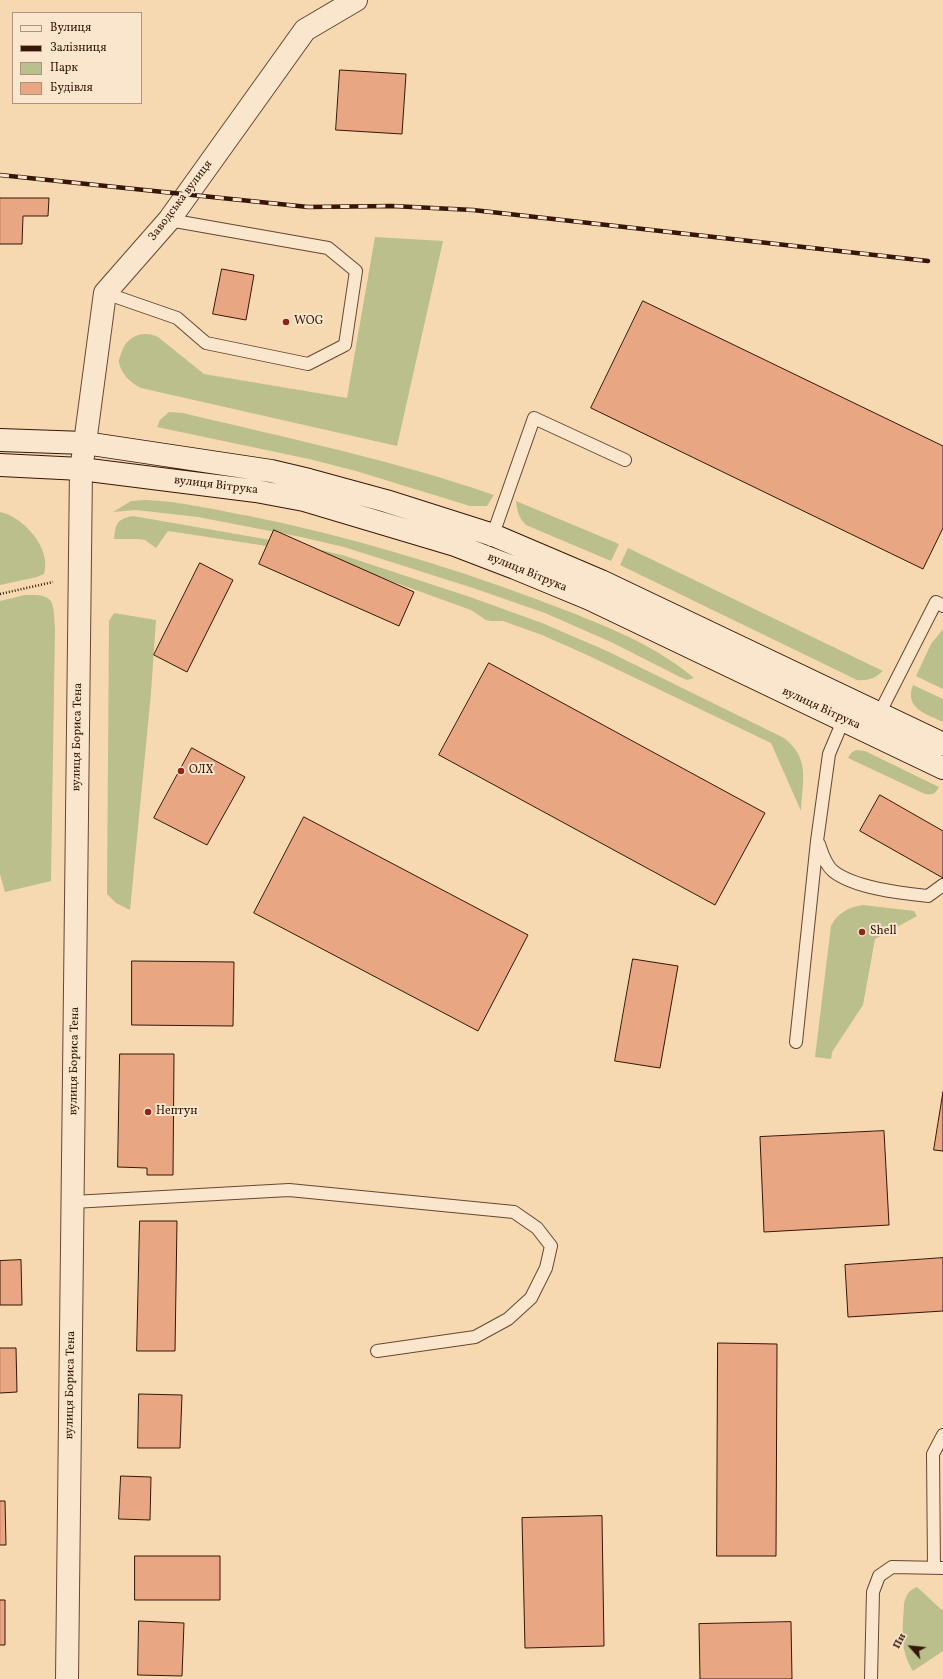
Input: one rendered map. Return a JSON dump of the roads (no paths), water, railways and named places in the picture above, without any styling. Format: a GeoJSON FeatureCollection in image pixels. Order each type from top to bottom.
{"type":"FeatureCollection","features":[{"type":"Feature","properties":{"kind":"main road","name":"Заводська вулиця"},"geometry":{"type":"LineString","coordinates":[[105,292],[170,220],[305,30],[356,0]]}},
{"type":"Feature","properties":{"kind":"main road"},"geometry":{"type":"LineString","coordinates":[[85,443],[105,292]]}},
{"type":"Feature","properties":{"kind":"main road","name":"вулиця Вітрука"},"geometry":{"type":"LineString","coordinates":[[0,440],[85,443],[286,475],[386,501],[493,535],[608,584],[852,700],[875,723],[943,768]]}},
{"type":"Feature","properties":{"kind":"main road","name":"вулиця Бориса Тена"},"geometry":{"type":"LineString","coordinates":[[67,1679],[81,469],[85,443]]}},
{"type":"Feature","properties":{"kind":"main road","name":"вулиця Вітрука"},"geometry":{"type":"LineString","coordinates":[[0,465],[81,469],[256,491],[304,500],[455,545],[485,556],[590,599],[844,720],[875,723],[943,744]]}},
{"type":"Feature","properties":{"kind":"lane"},"geometry":{"type":"LineString","coordinates":[[105,292],[177,318],[206,343],[308,364],[345,345],[356,271],[328,248],[170,220]]}},
{"type":"Feature","properties":{"kind":"lane"},"geometry":{"type":"LineString","coordinates":[[485,556],[534,418],[625,460]]}},
{"type":"Feature","properties":{"kind":"lane"},"geometry":{"type":"LineString","coordinates":[[875,723],[936,602],[943,606]]}},
{"type":"Feature","properties":{"kind":"lane"},"geometry":{"type":"LineString","coordinates":[[796,1042],[817,841],[829,754],[852,700]]}},
{"type":"Feature","properties":{"kind":"lane"},"geometry":{"type":"LineString","coordinates":[[817,841],[824,858],[833,870],[852,881],[869,887],[928,896],[943,885]]}},
{"type":"Feature","properties":{"kind":"lane"},"geometry":{"type":"LineString","coordinates":[[73,1202],[289,1190],[514,1212],[537,1228],[551,1246],[546,1268],[531,1298],[508,1319],[474,1337],[377,1351]]}},
{"type":"Feature","properties":{"kind":"lane"},"geometry":{"type":"LineString","coordinates":[[871,1679],[873,1592],[879,1576],[892,1567],[938,1568],[933,1454],[943,1435]]}},
{"type":"Feature","properties":{"kind":"railway"},"geometry":{"type":"LineString","coordinates":[[0,175],[308,207],[392,206],[473,210],[928,261]]}},
{"type":"Feature","properties":{"kind":"place","name":"WOG"},"geometry":{"type":"Point","coordinates":[286,322]}},
{"type":"Feature","properties":{"kind":"place","name":"ОЛХ"},"geometry":{"type":"Point","coordinates":[181,771]}},
{"type":"Feature","properties":{"kind":"place","name":"Shell"},"geometry":{"type":"Point","coordinates":[862,932]}},
{"type":"Feature","properties":{"kind":"place","name":"Нептун"},"geometry":{"type":"Point","coordinates":[148,1112]}}]}
